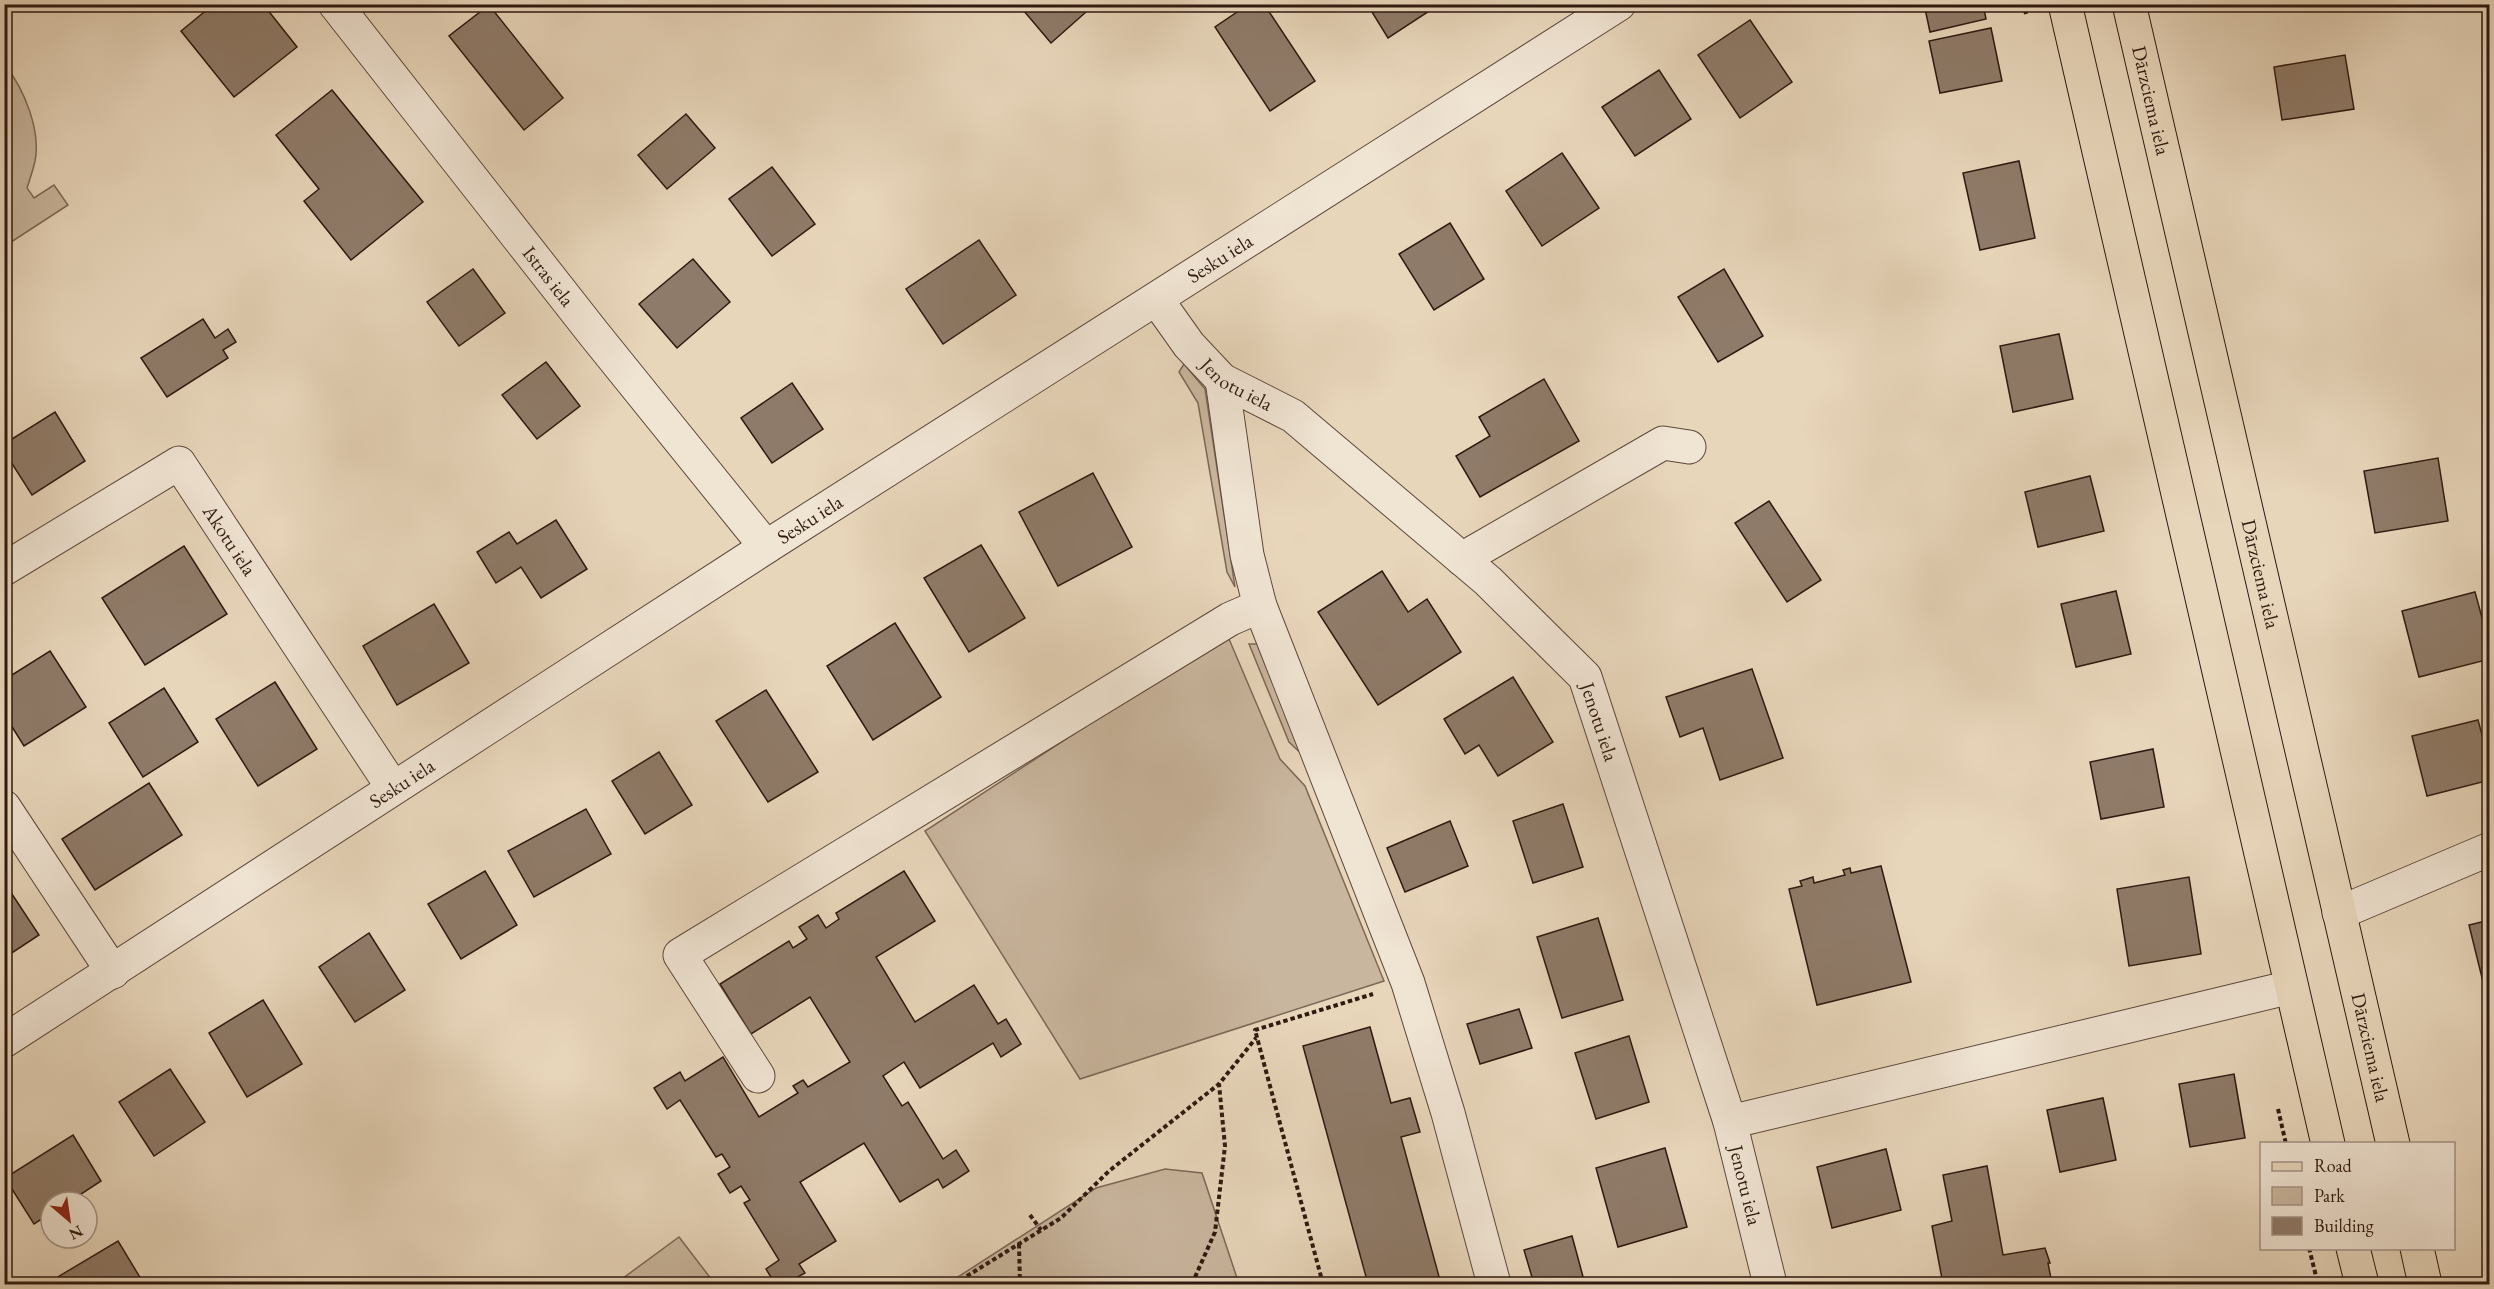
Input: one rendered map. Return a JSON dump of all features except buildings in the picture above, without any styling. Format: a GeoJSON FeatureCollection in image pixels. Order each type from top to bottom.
{"type":"FeatureCollection","features":[{"type":"Feature","properties":{"kind":"main road"},"geometry":{"type":"LineString","coordinates":[[2065,4],[2328,1142]]}},
{"type":"Feature","properties":{"kind":"main road","name":"Dārzciema iela"},"geometry":{"type":"LineString","coordinates":[[2129,4],[2393,1142]]}},
{"type":"Feature","properties":{"kind":"main road"},"geometry":{"type":"LineString","coordinates":[[2354,1250],[2362,1284]]}},
{"type":"Feature","properties":{"kind":"main road"},"geometry":{"type":"LineString","coordinates":[[2417,1250],[2425,1284]]}},
{"type":"Feature","properties":{"kind":"street","name":"Istras iela"},"geometry":{"type":"LineString","coordinates":[[336,4],[594,334],[766,547]]}},
{"type":"Feature","properties":{"kind":"street","name":"Sesku iela"},"geometry":{"type":"LineString","coordinates":[[4,1041],[766,547],[1619,4]]}},
{"type":"Feature","properties":{"kind":"street","name":"Jenotu iela"},"geometry":{"type":"LineString","coordinates":[[1157,300],[1189,345],[1222,380],[1293,416],[1488,581],[1585,676],[1730,1122],[1770,1284]]}},
{"type":"Feature","properties":{"kind":"street"},"geometry":{"type":"LineString","coordinates":[[1222,380],[1247,555],[1260,606],[1408,983],[1448,1113],[1494,1284]]}},
{"type":"Feature","properties":{"kind":"street"},"geometry":{"type":"LineString","coordinates":[[1462,559],[1663,443],[1689,447]]}},
{"type":"Feature","properties":{"kind":"street","name":"Akotu iela"},"geometry":{"type":"LineString","coordinates":[[4,569],[179,463],[393,788]]}},
{"type":"Feature","properties":{"kind":"street"},"geometry":{"type":"LineString","coordinates":[[758,1076],[680,955],[1230,619],[1260,606]]}},
{"type":"Feature","properties":{"kind":"street"},"geometry":{"type":"LineString","coordinates":[[4,807],[113,972]]}},
{"type":"Feature","properties":{"kind":"street"},"geometry":{"type":"LineString","coordinates":[[2340,912],[2490,849]]}},
{"type":"Feature","properties":{"kind":"street"},"geometry":{"type":"LineString","coordinates":[[1730,1122],[2291,987]]}},
{"type":"Feature","properties":{"kind":"path"},"geometry":{"type":"LineString","coordinates":[[1323,1284],[1255,1030],[1408,983]]}},
{"type":"Feature","properties":{"kind":"path"},"geometry":{"type":"LineString","coordinates":[[954,1284],[1061,1218],[1109,1171],[1219,1084],[1256,1037]]}},
{"type":"Feature","properties":{"kind":"path"},"geometry":{"type":"LineString","coordinates":[[1192,1284],[1215,1232],[1225,1146],[1219,1084]]}},
{"type":"Feature","properties":{"kind":"path"},"geometry":{"type":"LineString","coordinates":[[1030,1215],[1041,1230]]}},
{"type":"Feature","properties":{"kind":"path"},"geometry":{"type":"LineString","coordinates":[[1019,1244],[1020,1284]]}},
{"type":"Feature","properties":{"kind":"path"},"geometry":{"type":"LineString","coordinates":[[2310,1250],[2318,1284]]}},
{"type":"Feature","properties":{"kind":"green space"},"geometry":{"type":"Polygon","coordinates":[[[5,65],[19,86],[36,136],[35,161],[27,188],[34,198],[54,185],[68,205],[5,246],[5,65]]]}},
{"type":"Feature","properties":{"kind":"green space"},"geometry":{"type":"Polygon","coordinates":[[[1184,364],[1205,389],[1235,587],[1227,572],[1198,403],[1179,372],[1184,364]]]}},
{"type":"Feature","properties":{"kind":"green space"},"geometry":{"type":"Polygon","coordinates":[[[1229,639],[1280,759],[1305,786],[1384,981],[1080,1079],[925,831],[1086,726],[1229,639]]]}},
{"type":"Feature","properties":{"kind":"green space"},"geometry":{"type":"Polygon","coordinates":[[[1249,644],[1260,644],[1309,761],[1289,742],[1249,644]]]}},
{"type":"Feature","properties":{"kind":"green space"},"geometry":{"type":"Polygon","coordinates":[[[1165,1169],[1202,1173],[1239,1284],[947,1284],[1096,1188],[1165,1169]]]}},
{"type":"Feature","properties":{"kind":"green space"},"geometry":{"type":"Polygon","coordinates":[[[679,1237],[715,1284],[615,1284],[679,1237]]]}}]}
